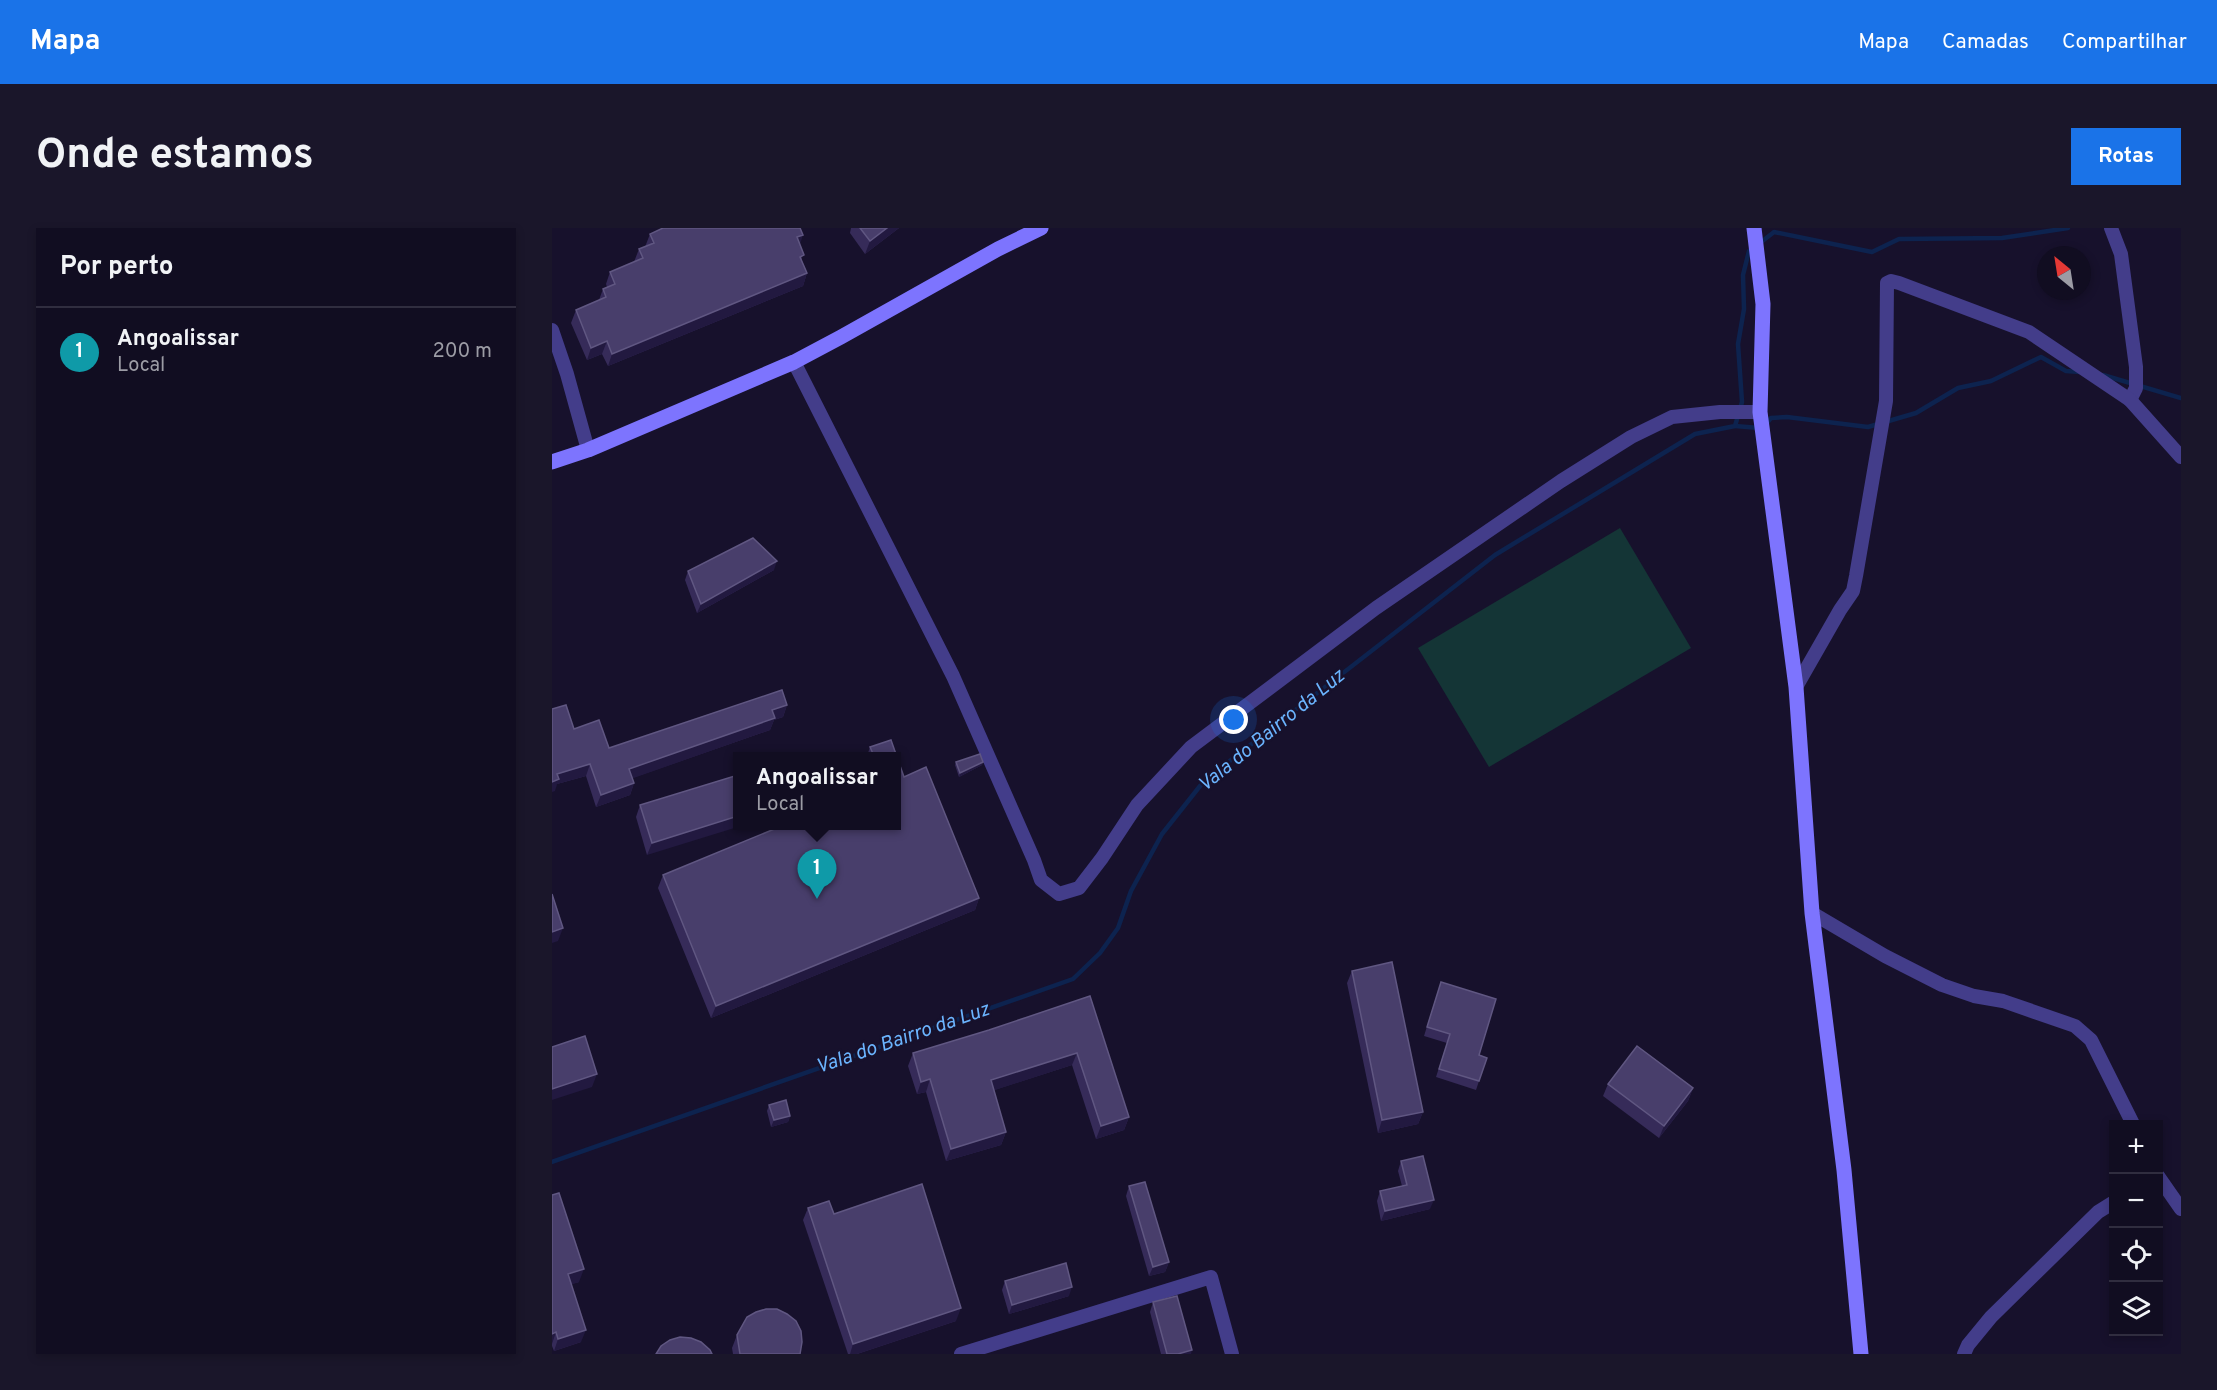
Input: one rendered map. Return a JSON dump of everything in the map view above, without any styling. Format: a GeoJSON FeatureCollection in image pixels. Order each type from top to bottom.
{"type":"FeatureCollection","features":[{"type":"Feature","properties":{"kind":"street"},"geometry":{"type":"LineString","coordinates":[[552,462],[588,450],[794,362],[842,338],[998,249],[1041,228]]}},
{"type":"Feature","properties":{"kind":"street"},"geometry":{"type":"LineString","coordinates":[[1754,228],[1762,304],[1760,412],[1796,687],[1812,914],[1844,1170],[1861,1354]]}},
{"type":"Feature","properties":{"kind":"street"},"geometry":{"type":"LineString","coordinates":[[2111,228],[2121,254],[2136,367],[2136,388],[2130,400]]}},
{"type":"Feature","properties":{"kind":"street"},"geometry":{"type":"LineString","coordinates":[[1796,687],[1853,591],[1886,401],[1887,283],[1892,281],[1899,283],[2029,332],[2130,400],[2181,457]]}},
{"type":"Feature","properties":{"kind":"street"},"geometry":{"type":"LineString","coordinates":[[552,330],[588,450]]}},
{"type":"Feature","properties":{"kind":"street"},"geometry":{"type":"LineString","coordinates":[[794,362],[953,676],[1041,880],[1059,894],[1079,888],[1137,805],[1191,747],[1376,608],[1561,481],[1631,437],[1672,417],[1720,412],[1760,412]]}},
{"type":"Feature","properties":{"kind":"street"},"geometry":{"type":"LineString","coordinates":[[1812,914],[1885,957],[1942,985],[1974,996],[2003,1001],[2075,1026],[2091,1040],[2131,1120]]}},
{"type":"Feature","properties":{"kind":"street"},"geometry":{"type":"LineString","coordinates":[[2163,1183],[2181,1209]]}},
{"type":"Feature","properties":{"kind":"street"},"geometry":{"type":"LineString","coordinates":[[1964,1354],[1968,1345],[1990,1317],[2098,1212],[2109,1205]]}},
{"type":"Feature","properties":{"kind":"street"},"geometry":{"type":"LineString","coordinates":[[961,1354],[1212,1277],[1232,1354]]}},
{"type":"Feature","properties":{"kind":"green space"},"geometry":{"type":"Polygon","coordinates":[[[1620,528],[1691,648],[1489,767],[1418,648],[1620,528]]]}},
{"type":"Feature","properties":{"kind":"building"},"geometry":{"type":"Polygon","coordinates":[[[663,228],[800,228],[803,235],[797,237],[804,255],[800,257],[807,273],[612,354],[607,341],[591,348],[576,310],[606,297],[603,289],[615,284],[610,272],[643,258],[639,249],[654,243],[650,234],[663,228]]]}},
{"type":"Feature","properties":{"kind":"building"},"geometry":{"type":"Polygon","coordinates":[[[860,228],[887,228],[870,241],[860,228]]]}},
{"type":"Feature","properties":{"kind":"building"},"geometry":{"type":"Polygon","coordinates":[[[753,538],[777,561],[701,604],[688,571],[753,538]]]}},
{"type":"Feature","properties":{"kind":"building"},"geometry":{"type":"Polygon","coordinates":[[[782,690],[787,705],[772,710],[775,718],[629,769],[634,783],[601,795],[590,764],[557,774],[559,779],[552,782],[552,709],[566,705],[574,729],[599,720],[609,748],[782,690]]]}},
{"type":"Feature","properties":{"kind":"building"},"geometry":{"type":"Polygon","coordinates":[[[891,740],[896,752],[872,752],[870,747],[891,740]]]}},
{"type":"Feature","properties":{"kind":"building"},"geometry":{"type":"Polygon","coordinates":[[[980,754],[983,762],[960,773],[956,762],[980,754]]]}},
{"type":"Feature","properties":{"kind":"building"},"geometry":{"type":"Polygon","coordinates":[[[926,767],[979,898],[716,1006],[663,875],[772,830],[901,830],[901,768],[904,777],[926,767]]]}},
{"type":"Feature","properties":{"kind":"building"},"geometry":{"type":"Polygon","coordinates":[[[733,777],[733,818],[652,843],[640,805],[733,777]]]}},
{"type":"Feature","properties":{"kind":"building"},"geometry":{"type":"Polygon","coordinates":[[[552,894],[563,928],[552,932],[552,894]]]}},
{"type":"Feature","properties":{"kind":"building"},"geometry":{"type":"Polygon","coordinates":[[[1392,962],[1423,1112],[1382,1120],[1352,971],[1392,962]]]}},
{"type":"Feature","properties":{"kind":"building"},"geometry":{"type":"Polygon","coordinates":[[[1441,982],[1496,999],[1479,1055],[1487,1058],[1479,1081],[1439,1069],[1450,1034],[1427,1027],[1441,982]]]}},
{"type":"Feature","properties":{"kind":"building"},"geometry":{"type":"Polygon","coordinates":[[[1090,996],[1129,1117],[1101,1126],[1077,1053],[991,1080],[1006,1132],[951,1149],[930,1079],[921,1082],[913,1053],[1090,996]]]}},
{"type":"Feature","properties":{"kind":"building"},"geometry":{"type":"Polygon","coordinates":[[[585,1036],[597,1074],[552,1089],[552,1047],[585,1036]]]}},
{"type":"Feature","properties":{"kind":"building"},"geometry":{"type":"Polygon","coordinates":[[[1637,1046],[1693,1088],[1664,1126],[1608,1084],[1637,1046]]]}},
{"type":"Feature","properties":{"kind":"building"},"geometry":{"type":"Polygon","coordinates":[[[786,1100],[790,1116],[774,1120],[769,1105],[786,1100]]]}},
{"type":"Feature","properties":{"kind":"building"},"geometry":{"type":"Polygon","coordinates":[[[1423,1156],[1434,1200],[1385,1211],[1380,1191],[1407,1185],[1401,1161],[1423,1156]]]}},
{"type":"Feature","properties":{"kind":"building"},"geometry":{"type":"Polygon","coordinates":[[[1145,1182],[1169,1262],[1153,1267],[1129,1186],[1145,1182]]]}},
{"type":"Feature","properties":{"kind":"building"},"geometry":{"type":"Polygon","coordinates":[[[922,1184],[961,1308],[853,1344],[808,1208],[829,1201],[834,1214],[922,1184]]]}},
{"type":"Feature","properties":{"kind":"building"},"geometry":{"type":"Polygon","coordinates":[[[559,1193],[584,1269],[568,1274],[586,1330],[558,1339],[556,1332],[552,1334],[552,1195],[559,1193]]]}},
{"type":"Feature","properties":{"kind":"building"},"geometry":{"type":"Polygon","coordinates":[[[1066,1263],[1072,1287],[1012,1305],[1005,1281],[1066,1263]]]}},
{"type":"Feature","properties":{"kind":"building"},"geometry":{"type":"Polygon","coordinates":[[[1177,1296],[1192,1350],[1167,1354],[1153,1302],[1177,1296]]]}},
{"type":"Feature","properties":{"kind":"building"},"geometry":{"type":"Polygon","coordinates":[[[766,1309],[777,1309],[796,1321],[801,1331],[800,1354],[740,1354],[737,1335],[747,1317],[766,1309]]]}},
{"type":"Feature","properties":{"kind":"building"},"geometry":{"type":"Polygon","coordinates":[[[680,1337],[701,1342],[712,1354],[656,1354],[661,1346],[680,1337]]]}},
{"type":"Feature","properties":{"kind":"waterway"},"geometry":{"type":"LineString","coordinates":[[1760,243],[1774,232],[1872,252],[1899,239],[2002,238],[2068,228]]}},
{"type":"Feature","properties":{"kind":"waterway","name":"Vala do Bairro da Luz"},"geometry":{"type":"LineString","coordinates":[[552,1162],[1073,979],[1100,953],[1118,928],[1131,891],[1162,834],[1204,781],[1495,555],[1695,434],[1735,426],[1742,402],[1738,344],[1744,309],[1743,275],[1749,251],[1753,248]]}},
{"type":"Feature","properties":{"kind":"waterway"},"geometry":{"type":"LineString","coordinates":[[1766,424],[1771,418],[1787,417],[1868,427],[1916,413],[1958,388],[1991,381],[2041,357],[2066,371],[2080,372]]}},
{"type":"Feature","properties":{"kind":"waterway"},"geometry":{"type":"LineString","coordinates":[[2103,375],[2181,398]]}},
{"type":"Feature","properties":{"kind":"waterway"},"geometry":{"type":"LineString","coordinates":[[1735,426],[1759,428]]}},
{"type":"Feature","properties":{"kind":"place","name":"Angoalissar"},"geometry":{"type":"Point","coordinates":[817,899]}}]}
